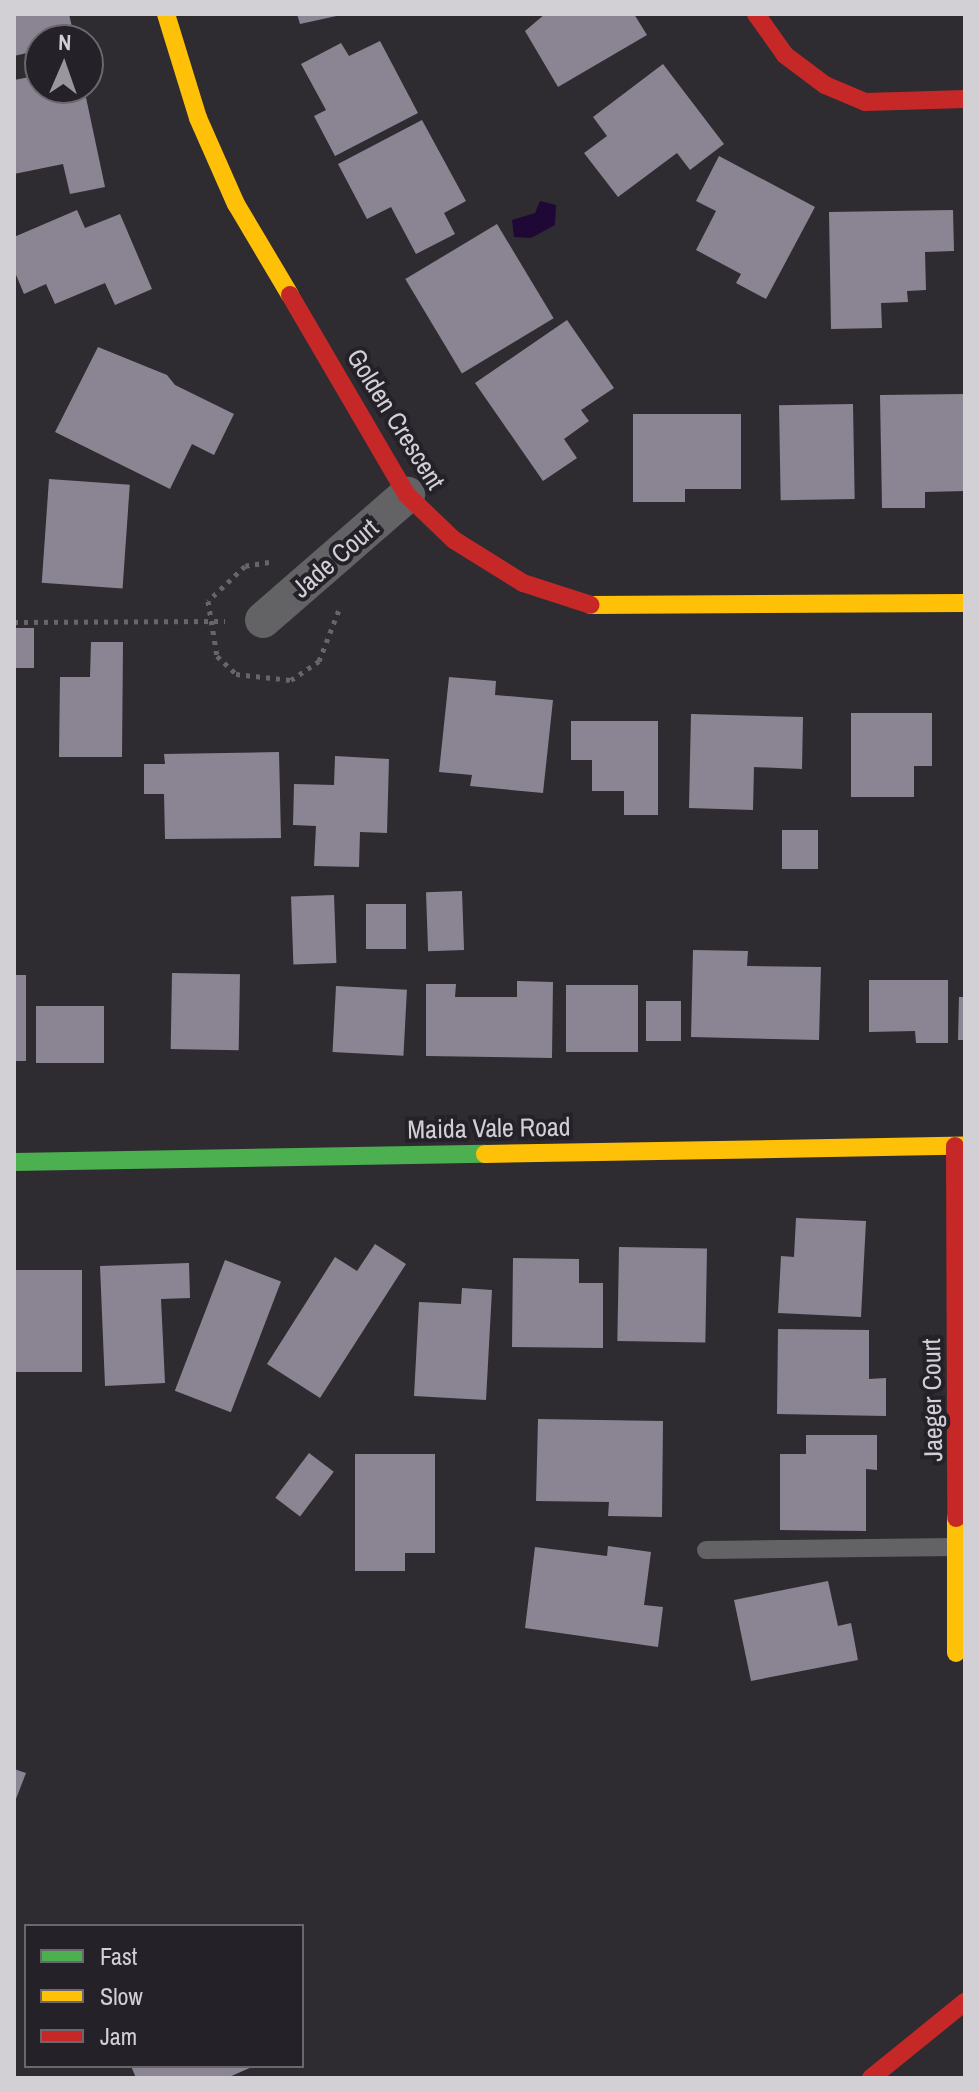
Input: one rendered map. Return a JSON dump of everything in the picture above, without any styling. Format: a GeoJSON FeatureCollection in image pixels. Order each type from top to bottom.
{"type":"FeatureCollection","features":[{"type":"Feature","properties":{"kind":"street","name":"Golden Crescent"},"geometry":{"type":"LineString","coordinates":[[166,14],[198,118],[236,204],[407,495],[454,540],[523,583],[576,604],[658,609],[965,603]]}},
{"type":"Feature","properties":{"kind":"street"},"geometry":{"type":"LineString","coordinates":[[756,14],[785,55],[825,85],[865,102],[965,99]]}},
{"type":"Feature","properties":{"kind":"street","name":"Jade Court"},"geometry":{"type":"LineString","coordinates":[[263,620],[407,495]]}},
{"type":"Feature","properties":{"kind":"street","name":"Maida Vale Road"},"geometry":{"type":"LineString","coordinates":[[14,1162],[960,1146]]}},
{"type":"Feature","properties":{"kind":"street","name":"Jaeger Court"},"geometry":{"type":"LineString","coordinates":[[956,1653],[962,1547],[960,1146]]}},
{"type":"Feature","properties":{"kind":"street"},"geometry":{"type":"LineString","coordinates":[[871,2078],[965,2002]]}},
{"type":"Feature","properties":{"kind":"lane"},"geometry":{"type":"LineString","coordinates":[[706,1550],[962,1547]]}},
{"type":"Feature","properties":{"kind":"path"},"geometry":{"type":"LineString","coordinates":[[14,622],[263,620]]}},
{"type":"Feature","properties":{"kind":"shaded area"},"geometry":{"type":"Polygon","coordinates":[[[540,201],[556,205],[555,225],[531,238],[514,237],[512,220],[535,213],[540,201]]]}},
{"type":"Feature","properties":{"kind":"building"},"geometry":{"type":"Polygon","coordinates":[[[14,14],[69,14],[71,24],[24,24],[24,54],[14,56],[14,14]]]}},
{"type":"Feature","properties":{"kind":"building"},"geometry":{"type":"Polygon","coordinates":[[[297,14],[341,14],[341,15],[300,24],[297,14]]]}},
{"type":"Feature","properties":{"kind":"building"},"geometry":{"type":"Polygon","coordinates":[[[545,14],[634,14],[647,35],[558,87],[525,31],[545,14]]]}},
{"type":"Feature","properties":{"kind":"building"},"geometry":{"type":"Polygon","coordinates":[[[380,41],[418,113],[335,156],[314,116],[326,110],[301,64],[341,43],[349,56],[380,41]]]}},
{"type":"Feature","properties":{"kind":"building"},"geometry":{"type":"Polygon","coordinates":[[[663,64],[724,144],[690,170],[677,153],[618,197],[584,153],[607,136],[593,117],[663,64]]]}},
{"type":"Feature","properties":{"kind":"building"},"geometry":{"type":"Polygon","coordinates":[[[24,78],[24,104],[87,104],[105,187],[70,194],[63,164],[14,174],[14,80],[24,78]]]}},
{"type":"Feature","properties":{"kind":"building"},"geometry":{"type":"Polygon","coordinates":[[[422,120],[466,201],[444,213],[455,234],[416,254],[391,207],[367,219],[338,164],[422,120]]]}},
{"type":"Feature","properties":{"kind":"building"},"geometry":{"type":"Polygon","coordinates":[[[719,156],[815,207],[766,299],[736,283],[741,274],[696,250],[716,211],[696,201],[719,156]]]}},
{"type":"Feature","properties":{"kind":"building"},"geometry":{"type":"Polygon","coordinates":[[[77,210],[85,228],[120,214],[152,289],[115,305],[105,283],[55,304],[46,284],[24,294],[14,270],[14,237],[77,210]]]}},
{"type":"Feature","properties":{"kind":"building"},"geometry":{"type":"Polygon","coordinates":[[[953,210],[954,251],[925,252],[926,290],[907,291],[908,302],[881,303],[882,328],[831,329],[829,212],[953,210]]]}},
{"type":"Feature","properties":{"kind":"building"},"geometry":{"type":"Polygon","coordinates":[[[497,224],[554,318],[462,373],[405,279],[497,224]]]}},
{"type":"Feature","properties":{"kind":"building"},"geometry":{"type":"Polygon","coordinates":[[[567,320],[614,388],[581,410],[589,421],[564,439],[577,458],[543,481],[475,383],[567,320]]]}},
{"type":"Feature","properties":{"kind":"building"},"geometry":{"type":"Polygon","coordinates":[[[98,347],[167,375],[175,385],[234,414],[214,455],[192,444],[170,489],[55,432],[98,347]]]}},
{"type":"Feature","properties":{"kind":"building"},"geometry":{"type":"Polygon","coordinates":[[[965,394],[965,491],[925,492],[925,508],[882,508],[880,395],[965,394]]]}},
{"type":"Feature","properties":{"kind":"building"},"geometry":{"type":"Polygon","coordinates":[[[853,404],[855,499],[781,500],[779,405],[853,404]]]}},
{"type":"Feature","properties":{"kind":"building"},"geometry":{"type":"Polygon","coordinates":[[[633,414],[741,414],[741,489],[685,489],[685,502],[633,502],[633,414]]]}},
{"type":"Feature","properties":{"kind":"building"},"geometry":{"type":"Polygon","coordinates":[[[49,479],[130,485],[123,588],[42,583],[49,479]]]}},
{"type":"Feature","properties":{"kind":"building"},"geometry":{"type":"Polygon","coordinates":[[[14,628],[34,628],[34,668],[14,668],[14,628]]]}},
{"type":"Feature","properties":{"kind":"building"},"geometry":{"type":"Polygon","coordinates":[[[91,642],[123,642],[122,757],[59,757],[60,677],[90,677],[91,642]]]}},
{"type":"Feature","properties":{"kind":"building"},"geometry":{"type":"Polygon","coordinates":[[[449,677],[496,681],[495,695],[553,700],[543,793],[470,786],[472,775],[439,772],[449,677]]]}},
{"type":"Feature","properties":{"kind":"building"},"geometry":{"type":"Polygon","coordinates":[[[851,713],[932,713],[932,766],[914,766],[914,797],[851,797],[851,713]]]}},
{"type":"Feature","properties":{"kind":"building"},"geometry":{"type":"Polygon","coordinates":[[[691,714],[803,717],[802,769],[754,767],[753,810],[689,808],[691,714]]]}},
{"type":"Feature","properties":{"kind":"building"},"geometry":{"type":"Polygon","coordinates":[[[571,721],[658,721],[658,815],[624,815],[624,791],[592,791],[592,760],[571,760],[571,721]]]}},
{"type":"Feature","properties":{"kind":"building"},"geometry":{"type":"Polygon","coordinates":[[[279,752],[281,838],[165,839],[164,794],[144,794],[144,764],[165,764],[164,754],[279,752]]]}},
{"type":"Feature","properties":{"kind":"building"},"geometry":{"type":"Polygon","coordinates":[[[335,756],[389,759],[387,833],[360,832],[359,867],[314,866],[316,826],[293,825],[294,784],[334,785],[335,756]]]}},
{"type":"Feature","properties":{"kind":"building"},"geometry":{"type":"Polygon","coordinates":[[[782,830],[818,830],[818,869],[782,869],[782,830]]]}},
{"type":"Feature","properties":{"kind":"building"},"geometry":{"type":"Polygon","coordinates":[[[462,891],[464,950],[428,951],[426,892],[462,891]]]}},
{"type":"Feature","properties":{"kind":"building"},"geometry":{"type":"Polygon","coordinates":[[[334,895],[336,963],[293,964],[291,897],[334,895]]]}},
{"type":"Feature","properties":{"kind":"building"},"geometry":{"type":"Polygon","coordinates":[[[366,904],[406,904],[406,949],[366,949],[366,904]]]}},
{"type":"Feature","properties":{"kind":"building"},"geometry":{"type":"Polygon","coordinates":[[[693,950],[748,951],[747,966],[821,967],[819,1040],[691,1037],[693,950]]]}},
{"type":"Feature","properties":{"kind":"building"},"geometry":{"type":"Polygon","coordinates":[[[172,973],[240,974],[239,1050],[171,1049],[172,973]]]}},
{"type":"Feature","properties":{"kind":"building"},"geometry":{"type":"Polygon","coordinates":[[[14,975],[26,975],[26,1061],[14,1061],[14,975]]]}},
{"type":"Feature","properties":{"kind":"building"},"geometry":{"type":"Polygon","coordinates":[[[869,980],[948,980],[948,1043],[916,1043],[915,1031],[869,1032],[869,980]]]}},
{"type":"Feature","properties":{"kind":"building"},"geometry":{"type":"Polygon","coordinates":[[[517,981],[553,982],[552,1058],[426,1056],[426,984],[456,984],[455,997],[517,997],[517,981]]]}},
{"type":"Feature","properties":{"kind":"building"},"geometry":{"type":"Polygon","coordinates":[[[566,985],[638,985],[638,1052],[566,1052],[566,985]]]}},
{"type":"Feature","properties":{"kind":"building"},"geometry":{"type":"Polygon","coordinates":[[[336,986],[407,990],[403,1056],[333,1052],[336,986]]]}},
{"type":"Feature","properties":{"kind":"building"},"geometry":{"type":"Polygon","coordinates":[[[959,997],[965,997],[965,1040],[958,1040],[959,997]]]}},
{"type":"Feature","properties":{"kind":"building"},"geometry":{"type":"Polygon","coordinates":[[[646,1001],[681,1001],[681,1041],[646,1041],[646,1001]]]}},
{"type":"Feature","properties":{"kind":"building"},"geometry":{"type":"Polygon","coordinates":[[[36,1006],[104,1006],[104,1063],[36,1063],[36,1006]]]}},
{"type":"Feature","properties":{"kind":"building"},"geometry":{"type":"Polygon","coordinates":[[[796,1218],[866,1221],[861,1317],[778,1313],[781,1256],[794,1257],[796,1218]]]}},
{"type":"Feature","properties":{"kind":"building"},"geometry":{"type":"Polygon","coordinates":[[[375,1244],[406,1264],[320,1398],[267,1364],[335,1257],[357,1271],[375,1244]]]}},
{"type":"Feature","properties":{"kind":"building"},"geometry":{"type":"Polygon","coordinates":[[[619,1247],[707,1249],[705,1343],[617,1341],[619,1247]]]}},
{"type":"Feature","properties":{"kind":"building"},"geometry":{"type":"Polygon","coordinates":[[[513,1258],[579,1259],[579,1283],[603,1283],[603,1348],[512,1347],[513,1258]]]}},
{"type":"Feature","properties":{"kind":"building"},"geometry":{"type":"Polygon","coordinates":[[[225,1260],[281,1282],[231,1412],[175,1391],[225,1260]]]}},
{"type":"Feature","properties":{"kind":"building"},"geometry":{"type":"Polygon","coordinates":[[[189,1263],[190,1298],[161,1299],[165,1383],[105,1386],[100,1266],[189,1263]]]}},
{"type":"Feature","properties":{"kind":"building"},"geometry":{"type":"Polygon","coordinates":[[[14,1270],[82,1270],[82,1372],[14,1372],[14,1270]]]}},
{"type":"Feature","properties":{"kind":"building"},"geometry":{"type":"Polygon","coordinates":[[[462,1288],[492,1290],[486,1400],[414,1396],[419,1302],[461,1304],[462,1288]]]}},
{"type":"Feature","properties":{"kind":"building"},"geometry":{"type":"Polygon","coordinates":[[[778,1329],[869,1330],[869,1379],[886,1378],[886,1416],[777,1414],[778,1329]]]}},
{"type":"Feature","properties":{"kind":"building"},"geometry":{"type":"Polygon","coordinates":[[[538,1419],[663,1421],[662,1517],[608,1516],[609,1502],[536,1501],[538,1419]]]}},
{"type":"Feature","properties":{"kind":"building"},"geometry":{"type":"Polygon","coordinates":[[[806,1435],[877,1435],[877,1470],[866,1469],[866,1531],[780,1530],[780,1454],[806,1454],[806,1435]]]}},
{"type":"Feature","properties":{"kind":"building"},"geometry":{"type":"Polygon","coordinates":[[[309,1453],[334,1472],[300,1516],[275,1498],[309,1453]]]}},
{"type":"Feature","properties":{"kind":"building"},"geometry":{"type":"Polygon","coordinates":[[[355,1454],[435,1454],[435,1553],[405,1553],[405,1571],[355,1571],[355,1454]]]}},
{"type":"Feature","properties":{"kind":"building"},"geometry":{"type":"Polygon","coordinates":[[[608,1546],[651,1552],[644,1605],[663,1607],[658,1647],[525,1628],[535,1547],[607,1556],[608,1546]]]}},
{"type":"Feature","properties":{"kind":"building"},"geometry":{"type":"Polygon","coordinates":[[[828,1581],[838,1626],[851,1623],[858,1660],[751,1681],[734,1600],[828,1581]]]}},
{"type":"Feature","properties":{"kind":"building"},"geometry":{"type":"Polygon","coordinates":[[[14,1769],[26,1773],[14,1804],[14,1769]]]}},
{"type":"Feature","properties":{"kind":"building"},"geometry":{"type":"Polygon","coordinates":[[[132,2068],[250,2068],[227,2078],[136,2078],[132,2068]]]}},
{"type":"Feature","properties":{"kind":"traffic: fast"},"geometry":{"type":"LineString","coordinates":[[14,1162],[485,1154]]}},
{"type":"Feature","properties":{"kind":"traffic: slow"},"geometry":{"type":"LineString","coordinates":[[166,14],[198,118],[236,204],[290,295]]}},
{"type":"Feature","properties":{"kind":"traffic: slow"},"geometry":{"type":"LineString","coordinates":[[591,605],[965,603]]}},
{"type":"Feature","properties":{"kind":"traffic: slow"},"geometry":{"type":"LineString","coordinates":[[485,1154],[965,1146]]}},
{"type":"Feature","properties":{"kind":"traffic: slow"},"geometry":{"type":"LineString","coordinates":[[956,1518],[956,1653]]}},
{"type":"Feature","properties":{"kind":"traffic: jam"},"geometry":{"type":"LineString","coordinates":[[756,14],[785,55],[825,85],[865,102],[965,99]]}},
{"type":"Feature","properties":{"kind":"traffic: jam"},"geometry":{"type":"LineString","coordinates":[[290,295],[407,495],[454,540],[523,583],[591,605]]}},
{"type":"Feature","properties":{"kind":"traffic: jam"},"geometry":{"type":"LineString","coordinates":[[955,1146],[956,1518]]}},
{"type":"Feature","properties":{"kind":"traffic: jam"},"geometry":{"type":"LineString","coordinates":[[871,2078],[965,2002]]}}]}
